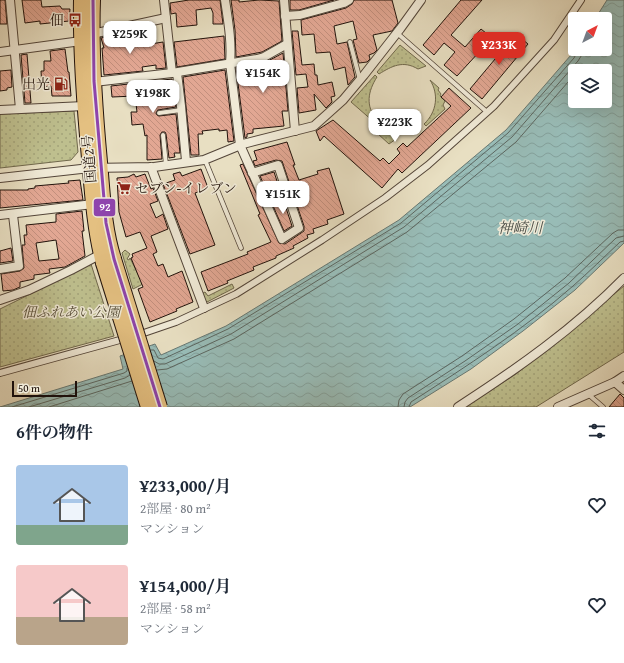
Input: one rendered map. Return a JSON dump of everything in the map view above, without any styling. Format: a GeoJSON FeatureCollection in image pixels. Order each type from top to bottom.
{"type":"FeatureCollection","features":[{"type":"Feature","properties":{"kind":"highway","name":"国道2号"},"geometry":{"type":"LineString","coordinates":[[82,0],[94,82],[95,168],[93,204],[148,407]]}},
{"type":"Feature","properties":{"kind":"highway","name":"国道2号"},"geometry":{"type":"LineString","coordinates":[[93,0],[87,37],[84,106],[104,212],[107,257],[160,407]]}},
{"type":"Feature","properties":{"kind":"street"},"geometry":{"type":"LineString","coordinates":[[10,0],[20,109]]}},
{"type":"Feature","properties":{"kind":"street"},"geometry":{"type":"LineString","coordinates":[[164,0],[174,73],[181,110],[186,162]]}},
{"type":"Feature","properties":{"kind":"street"},"geometry":{"type":"LineString","coordinates":[[225,0],[230,63],[240,145],[252,173],[282,239],[299,228],[278,165],[252,173]]}},
{"type":"Feature","properties":{"kind":"street"},"geometry":{"type":"LineString","coordinates":[[284,0],[294,131]]}},
{"type":"Feature","properties":{"kind":"street"},"geometry":{"type":"LineString","coordinates":[[285,16],[300,15],[344,3],[349,0]]}},
{"type":"Feature","properties":{"kind":"street"},"geometry":{"type":"LineString","coordinates":[[0,178],[95,168],[151,167],[204,160],[240,145],[314,126],[343,100],[360,80],[398,33],[421,0]]}},
{"type":"Feature","properties":{"kind":"street"},"geometry":{"type":"LineString","coordinates":[[0,373],[101,346],[112,341],[142,335],[176,322],[236,294],[322,240],[385,198],[428,164],[487,112],[554,40],[581,0]]}},
{"type":"Feature","properties":{"kind":"street"},"geometry":{"type":"LineString","coordinates":[[0,52],[87,37],[166,18]]}},
{"type":"Feature","properties":{"kind":"street"},"geometry":{"type":"LineString","coordinates":[[94,82],[174,73],[264,57],[287,44]]}},
{"type":"Feature","properties":{"kind":"street"},"geometry":{"type":"LineString","coordinates":[[0,110],[84,106]]}},
{"type":"Feature","properties":{"kind":"street"},"geometry":{"type":"LineString","coordinates":[[151,167],[204,308]]}},
{"type":"Feature","properties":{"kind":"street"},"geometry":{"type":"LineString","coordinates":[[0,215],[93,204]]}},
{"type":"Feature","properties":{"kind":"street"},"geometry":{"type":"LineString","coordinates":[[0,269],[19,266],[13,214]]}},
{"type":"Feature","properties":{"kind":"street"},"geometry":{"type":"LineString","coordinates":[[0,300],[29,290],[71,270],[107,257]]}},
{"type":"Feature","properties":{"kind":"street"},"geometry":{"type":"LineString","coordinates":[[458,407],[539,351],[585,314],[624,278]]}},
{"type":"Feature","properties":{"kind":"street"},"geometry":{"type":"LineString","coordinates":[[558,407],[615,382],[624,376]]}},
{"type":"Feature","properties":{"kind":"street"},"geometry":{"type":"LineString","coordinates":[[615,382],[624,390]]}},
{"type":"Feature","properties":{"kind":"lane"},"geometry":{"type":"LineString","coordinates":[[398,33],[487,112]]}},
{"type":"Feature","properties":{"kind":"lane"},"geometry":{"type":"LineString","coordinates":[[350,42],[360,80]]}},
{"type":"Feature","properties":{"kind":"lane"},"geometry":{"type":"LineString","coordinates":[[159,113],[181,110]]}},
{"type":"Feature","properties":{"kind":"lane"},"geometry":{"type":"LineString","coordinates":[[163,136],[166,165]]}},
{"type":"Feature","properties":{"kind":"lane"},"geometry":{"type":"LineString","coordinates":[[204,160],[241,248]]}},
{"type":"Feature","properties":{"kind":"lane"},"geometry":{"type":"LineString","coordinates":[[588,394],[603,407]]}},
{"type":"Feature","properties":{"kind":"green space"},"geometry":{"type":"Polygon","coordinates":[[[400,45],[426,66],[418,69],[413,66],[398,65],[379,74],[377,72],[400,45]]]}},
{"type":"Feature","properties":{"kind":"green space"},"geometry":{"type":"Polygon","coordinates":[[[375,75],[377,77],[369,98],[369,104],[373,115],[377,120],[374,122],[351,102],[375,75]]]}},
{"type":"Feature","properties":{"kind":"green space"},"geometry":{"type":"Polygon","coordinates":[[[430,80],[439,88],[438,90],[441,94],[440,96],[445,101],[443,105],[445,109],[426,126],[424,124],[432,114],[435,103],[435,91],[430,80]]]}},
{"type":"Feature","properties":{"kind":"green space"},"geometry":{"type":"Polygon","coordinates":[[[74,111],[78,152],[71,160],[0,168],[0,114],[74,111]]]}},
{"type":"Feature","properties":{"kind":"green space"},"geometry":{"type":"Polygon","coordinates":[[[385,124],[394,129],[396,139],[389,144],[377,133],[385,124]]]}},
{"type":"Feature","properties":{"kind":"green space"},"geometry":{"type":"Polygon","coordinates":[[[125,250],[130,254],[127,259],[129,260],[130,258],[143,284],[133,289],[122,253],[125,250]]]}},
{"type":"Feature","properties":{"kind":"green space","name":"佃ふれあい公園"},"geometry":{"type":"Polygon","coordinates":[[[91,264],[114,336],[0,367],[0,309],[91,264]]]}},
{"type":"Feature","properties":{"kind":"green space"},"geometry":{"type":"Polygon","coordinates":[[[232,284],[234,288],[207,302],[203,300],[201,294],[205,292],[208,296],[232,284]]]}},
{"type":"Feature","properties":{"kind":"green space"},"geometry":{"type":"Polygon","coordinates":[[[624,286],[624,352],[536,407],[465,407],[516,374],[624,286]]]}},
{"type":"Feature","properties":{"kind":"water","name":"神崎川"},"geometry":{"type":"Polygon","coordinates":[[[607,0],[624,0],[624,243],[575,290],[523,331],[471,369],[410,407],[0,407],[123,369],[120,356],[155,344],[161,355],[226,326],[399,220],[506,130],[570,56],[612,56],[612,12],[599,12],[607,0]]]}},
{"type":"Feature","properties":{"kind":"building"},"geometry":{"type":"Polygon","coordinates":[[[0,0],[5,0],[7,24],[0,24],[0,0]]]}},
{"type":"Feature","properties":{"kind":"building"},"geometry":{"type":"Polygon","coordinates":[[[22,0],[41,0],[42,7],[60,6],[62,9],[70,9],[69,21],[40,24],[40,21],[25,23],[22,0]]]}},
{"type":"Feature","properties":{"kind":"building"},"geometry":{"type":"Polygon","coordinates":[[[189,0],[220,0],[223,24],[213,24],[213,13],[211,8],[196,10],[197,25],[177,27],[176,13],[171,14],[170,3],[189,0]]]}},
{"type":"Feature","properties":{"kind":"building"},"geometry":{"type":"Polygon","coordinates":[[[231,0],[239,0],[239,2],[259,0],[279,1],[282,41],[262,52],[236,57],[235,30],[231,0]]]}},
{"type":"Feature","properties":{"kind":"building"},"geometry":{"type":"Polygon","coordinates":[[[290,0],[334,0],[299,10],[290,10],[290,0]]]}},
{"type":"Feature","properties":{"kind":"building"},"geometry":{"type":"Polygon","coordinates":[[[354,0],[392,0],[398,23],[392,31],[373,35],[377,50],[369,55],[370,59],[367,62],[359,63],[353,40],[357,39],[353,21],[334,26],[337,44],[347,42],[355,77],[348,85],[345,67],[334,70],[330,52],[316,53],[314,34],[302,35],[301,20],[346,8],[352,4],[354,0]]]}},
{"type":"Feature","properties":{"kind":"building"},"geometry":{"type":"Polygon","coordinates":[[[461,0],[482,0],[451,35],[465,47],[481,29],[492,38],[457,76],[444,65],[455,52],[444,43],[434,55],[423,45],[461,0]]]}},
{"type":"Feature","properties":{"kind":"building"},"geometry":{"type":"Polygon","coordinates":[[[292,31],[298,31],[302,65],[314,64],[318,85],[332,82],[335,96],[331,97],[332,102],[326,108],[314,94],[316,110],[299,113],[297,88],[308,87],[306,74],[296,75],[292,31]]]}},
{"type":"Feature","properties":{"kind":"building"},"geometry":{"type":"Polygon","coordinates":[[[123,33],[125,43],[143,39],[144,45],[163,42],[166,68],[156,69],[156,65],[142,67],[143,71],[104,75],[102,48],[104,48],[101,38],[123,33]]]}},
{"type":"Feature","properties":{"kind":"building"},"geometry":{"type":"Polygon","coordinates":[[[516,34],[528,44],[482,99],[470,89],[516,34]]]}},
{"type":"Feature","properties":{"kind":"building"},"geometry":{"type":"Polygon","coordinates":[[[224,36],[225,59],[177,67],[174,42],[224,36]]]}},
{"type":"Feature","properties":{"kind":"building"},"geometry":{"type":"Polygon","coordinates":[[[65,49],[71,96],[52,96],[51,86],[42,87],[41,71],[44,71],[44,61],[51,61],[50,51],[65,49]]]}},
{"type":"Feature","properties":{"kind":"building"},"geometry":{"type":"Polygon","coordinates":[[[283,53],[288,111],[282,111],[284,126],[253,129],[253,133],[247,134],[247,137],[245,138],[236,68],[266,62],[283,53]]]}},
{"type":"Feature","properties":{"kind":"building"},"geometry":{"type":"Polygon","coordinates":[[[27,54],[31,103],[25,103],[21,55],[27,54]]]}},
{"type":"Feature","properties":{"kind":"building"},"geometry":{"type":"Polygon","coordinates":[[[11,70],[12,87],[7,88],[7,90],[0,91],[0,71],[11,70]]]}},
{"type":"Feature","properties":{"kind":"building"},"geometry":{"type":"Polygon","coordinates":[[[225,70],[234,141],[228,142],[227,130],[219,131],[219,129],[202,131],[203,134],[198,134],[199,155],[191,155],[183,77],[225,70]]]}},
{"type":"Feature","properties":{"kind":"building"},"geometry":{"type":"Polygon","coordinates":[[[172,79],[176,107],[158,110],[156,113],[159,116],[176,114],[180,153],[174,153],[175,157],[169,158],[166,134],[165,132],[162,132],[160,135],[162,159],[147,160],[147,135],[145,136],[143,124],[132,125],[131,112],[137,112],[135,96],[112,97],[111,86],[172,79]]]}},
{"type":"Feature","properties":{"kind":"building"},"geometry":{"type":"Polygon","coordinates":[[[449,88],[471,108],[402,173],[398,169],[382,188],[324,136],[320,141],[316,131],[333,120],[380,161],[383,158],[389,164],[400,153],[397,149],[403,143],[407,147],[451,106],[441,97],[449,88]]]}},
{"type":"Feature","properties":{"kind":"building"},"geometry":{"type":"Polygon","coordinates":[[[287,142],[295,165],[293,165],[299,180],[318,174],[317,171],[329,168],[344,214],[327,220],[328,224],[313,229],[314,233],[307,235],[308,238],[293,246],[294,248],[276,256],[276,258],[253,267],[254,270],[227,281],[228,283],[208,291],[201,272],[248,254],[247,252],[271,242],[258,215],[260,214],[240,165],[243,164],[279,243],[285,244],[304,231],[304,226],[282,161],[276,160],[255,166],[253,161],[257,160],[254,151],[287,142]]]}},
{"type":"Feature","properties":{"kind":"building"},"geometry":{"type":"Polygon","coordinates":[[[201,169],[208,188],[195,193],[215,245],[190,254],[163,184],[175,180],[173,174],[180,172],[182,176],[201,169]]]}},
{"type":"Feature","properties":{"kind":"building"},"geometry":{"type":"Polygon","coordinates":[[[274,172],[292,226],[284,231],[260,176],[274,172]]]}},
{"type":"Feature","properties":{"kind":"building"},"geometry":{"type":"Polygon","coordinates":[[[134,174],[136,177],[145,174],[158,201],[150,204],[156,218],[163,214],[168,229],[151,236],[157,252],[153,254],[158,266],[163,264],[168,277],[182,271],[193,302],[176,309],[177,311],[150,322],[138,289],[143,287],[131,258],[133,257],[132,254],[147,248],[140,232],[126,237],[119,212],[117,178],[128,177],[134,174]]]}},
{"type":"Feature","properties":{"kind":"building"},"geometry":{"type":"Polygon","coordinates":[[[80,180],[83,200],[0,208],[0,190],[28,190],[35,188],[35,186],[69,183],[68,181],[80,180]]]}},
{"type":"Feature","properties":{"kind":"building"},"geometry":{"type":"Polygon","coordinates":[[[82,211],[84,231],[82,231],[85,256],[65,267],[49,269],[50,273],[34,275],[34,279],[20,282],[20,287],[13,290],[3,291],[1,274],[20,271],[24,268],[22,245],[25,245],[24,235],[27,235],[26,225],[56,222],[56,214],[82,211]],[[56,240],[36,243],[39,261],[59,259],[56,240]]]}},
{"type":"Feature","properties":{"kind":"building"},"geometry":{"type":"Polygon","coordinates":[[[11,248],[13,261],[0,263],[0,251],[11,248]]]}},
{"type":"Feature","properties":{"kind":"building"},"geometry":{"type":"Polygon","coordinates":[[[620,394],[624,398],[624,407],[609,407],[620,394]]]}},
{"type":"Feature","properties":{"kind":"transit line","name":"92"},"geometry":{"type":"LineString","coordinates":[[93,0],[94,81],[106,223],[114,259],[160,407]]}},
{"type":"Feature","properties":{"kind":"place","name":"佃"},"geometry":{"type":"Point","coordinates":[75,20]}},
{"type":"Feature","properties":{"kind":"place","name":"出光"},"geometry":{"type":"Point","coordinates":[61,84]}},
{"type":"Feature","properties":{"kind":"place","name":"セブン-イレブン"},"geometry":{"type":"Point","coordinates":[124,188]}}]}
